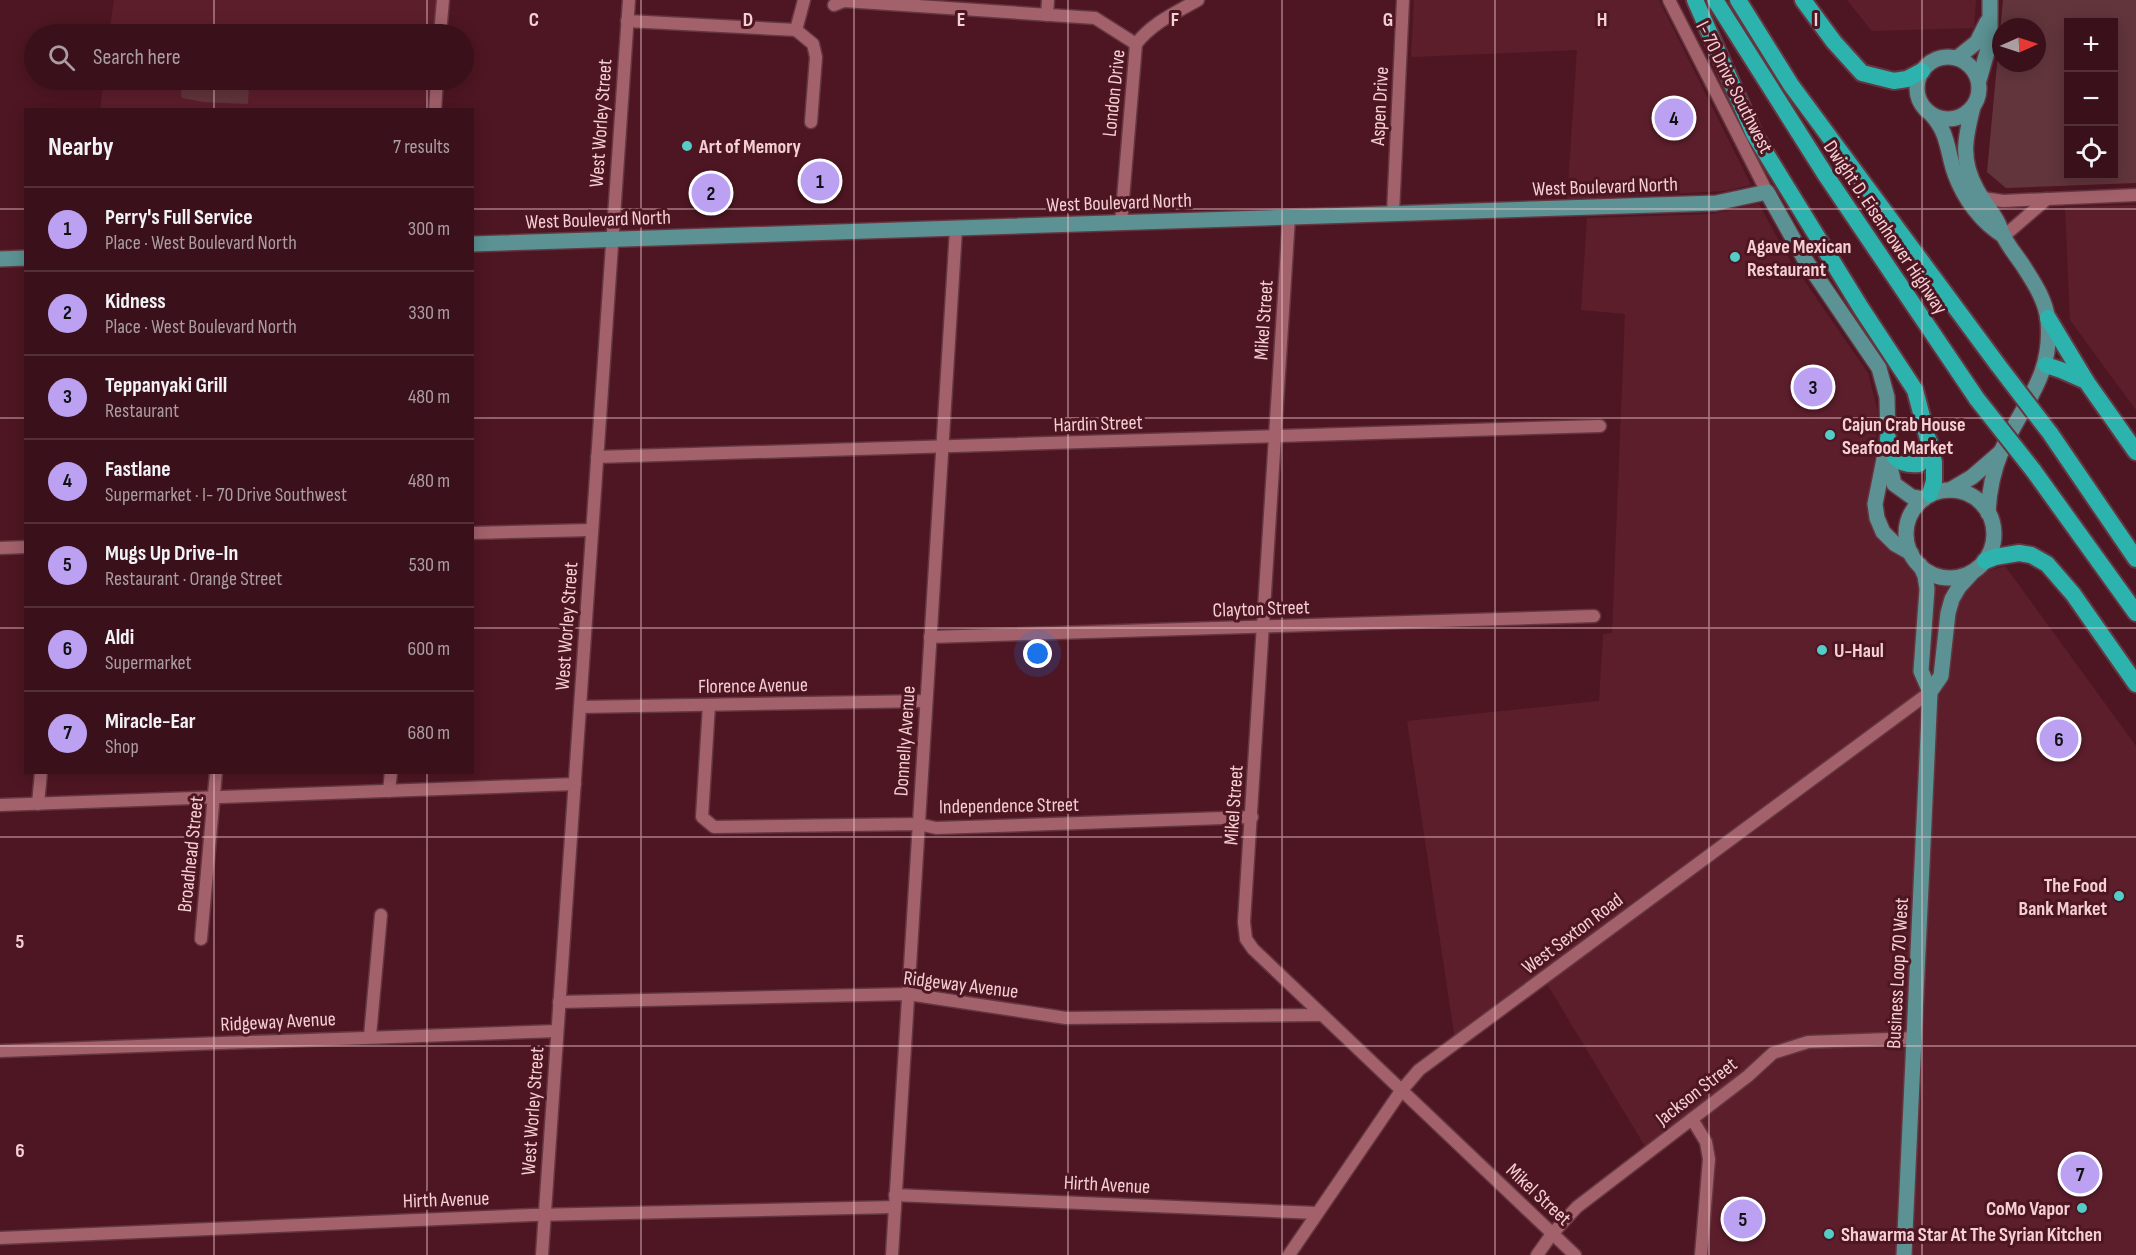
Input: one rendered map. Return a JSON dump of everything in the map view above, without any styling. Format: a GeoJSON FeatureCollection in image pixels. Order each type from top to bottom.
{"type":"FeatureCollection","features":[{"type":"Feature","properties":{"kind":"highway"},"geometry":{"type":"LineString","coordinates":[[1695,0],[1754,134],[1861,308],[1915,390],[1934,462],[1934,481],[1927,497]]}},
{"type":"Feature","properties":{"kind":"highway","name":"Dwight D. Eisenhower Highway"},"geometry":{"type":"LineString","coordinates":[[1715,0],[1825,174],[1977,399],[2033,470],[2136,613]]}},
{"type":"Feature","properties":{"kind":"highway","name":"Dwight D. Eisenhower Highway"},"geometry":{"type":"LineString","coordinates":[[1738,0],[1791,85],[2050,434],[2136,559]]}},
{"type":"Feature","properties":{"kind":"highway"},"geometry":{"type":"LineString","coordinates":[[1803,0],[1834,42],[1862,73],[1894,81],[1907,79],[1923,71]]}},
{"type":"Feature","properties":{"kind":"highway"},"geometry":{"type":"LineString","coordinates":[[2048,318],[2086,381],[2136,452]]}},
{"type":"Feature","properties":{"kind":"highway"},"geometry":{"type":"LineString","coordinates":[[2046,365],[2086,381]]}},
{"type":"Feature","properties":{"kind":"highway"},"geometry":{"type":"LineString","coordinates":[[1887,444],[1898,461],[1907,465],[1919,464],[1929,447],[1929,437]]}},
{"type":"Feature","properties":{"kind":"highway"},"geometry":{"type":"LineString","coordinates":[[1979,566],[1995,557],[2019,553],[2031,555],[2047,564],[2073,594],[2136,684]]}},
{"type":"Feature","properties":{"kind":"main road"},"geometry":{"type":"LineString","coordinates":[[1931,114],[1949,120],[1967,114],[1979,96],[1979,80],[1990,42],[1990,0]]}},
{"type":"Feature","properties":{"kind":"main road"},"geometry":{"type":"LineString","coordinates":[[1957,58],[1977,42],[1989,16]]}},
{"type":"Feature","properties":{"kind":"main road"},"geometry":{"type":"LineString","coordinates":[[1979,80],[1971,66],[1957,58],[1947,57],[1929,63],[1918,80],[1917,89],[1919,99],[1940,124],[1947,140],[1955,175],[1963,192],[1989,227],[2004,236]]}},
{"type":"Feature","properties":{"kind":"main road"},"geometry":{"type":"LineString","coordinates":[[1973,107],[1965,146],[1965,161],[1972,181],[2034,282],[2048,318],[2049,348],[2046,365],[2035,391],[2002,451],[1989,487],[1989,513]]}},
{"type":"Feature","properties":{"kind":"main road","name":"West Boulevard North"},"geometry":{"type":"LineString","coordinates":[[474,244],[1716,203],[1767,192]]}},
{"type":"Feature","properties":{"kind":"main road"},"geometry":{"type":"LineString","coordinates":[[1767,192],[1803,258],[1879,368],[1887,398],[1887,444],[1894,484],[1912,497],[1927,497],[1950,489],[1972,477],[2002,451]]}},
{"type":"Feature","properties":{"kind":"main road"},"geometry":{"type":"LineString","coordinates":[[0,259],[24,258]]}},
{"type":"Feature","properties":{"kind":"main road"},"geometry":{"type":"LineString","coordinates":[[1887,444],[1875,504],[1877,518],[1883,532],[1932,574],[1946,578],[1960,577],[1979,566],[1992,549],[1994,535],[1989,513],[1977,498],[1950,489]]}},
{"type":"Feature","properties":{"kind":"main road"},"geometry":{"type":"LineString","coordinates":[[1915,559],[1907,538],[1908,524],[1913,510],[1927,497]]}},
{"type":"Feature","properties":{"kind":"main road","name":"Business Loop 70 West"},"geometry":{"type":"LineString","coordinates":[[1904,1255],[1930,692],[1921,671],[1927,589],[1925,576],[1915,559]]}},
{"type":"Feature","properties":{"kind":"main road","name":"Business Loop 70 West"},"geometry":{"type":"LineString","coordinates":[[1930,692],[1941,676],[1948,613],[1952,599],[1959,587],[1979,566]]}},
{"type":"Feature","properties":{"kind":"street"},"geometry":{"type":"LineString","coordinates":[[441,24],[443,0]]}},
{"type":"Feature","properties":{"kind":"street","name":"West Worley Street"},"geometry":{"type":"LineString","coordinates":[[542,1255],[629,0]]}},
{"type":"Feature","properties":{"kind":"street"},"geometry":{"type":"LineString","coordinates":[[796,30],[804,0]]}},
{"type":"Feature","properties":{"kind":"street"},"geometry":{"type":"LineString","coordinates":[[1047,15],[1048,0]]}},
{"type":"Feature","properties":{"kind":"street","name":"London Drive"},"geometry":{"type":"LineString","coordinates":[[1121,223],[1136,44],[1157,23],[1198,0]]}},
{"type":"Feature","properties":{"kind":"street","name":"Aspen Drive"},"geometry":{"type":"LineString","coordinates":[[1393,213],[1403,0]]}},
{"type":"Feature","properties":{"kind":"street","name":"I- 70 Drive Southwest"},"geometry":{"type":"LineString","coordinates":[[1669,0],[1767,192]]}},
{"type":"Feature","properties":{"kind":"street"},"geometry":{"type":"LineString","coordinates":[[834,5],[844,2],[1095,18],[1136,44]]}},
{"type":"Feature","properties":{"kind":"street"},"geometry":{"type":"LineString","coordinates":[[627,21],[796,30],[813,44],[816,57],[811,122]]}},
{"type":"Feature","properties":{"kind":"street"},"geometry":{"type":"LineString","coordinates":[[435,108],[436,90]]}},
{"type":"Feature","properties":{"kind":"street"},"geometry":{"type":"LineString","coordinates":[[1983,198],[2003,201],[2136,195]]}},
{"type":"Feature","properties":{"kind":"street"},"geometry":{"type":"LineString","coordinates":[[2004,236],[2047,199]]}},
{"type":"Feature","properties":{"kind":"street","name":"Mikel Street"},"geometry":{"type":"LineString","coordinates":[[1289,217],[1244,922],[1246,939],[1253,949],[1321,1015],[1575,1255]]}},
{"type":"Feature","properties":{"kind":"street","name":"Donnelly Avenue"},"geometry":{"type":"LineString","coordinates":[[892,1255],[956,229]]}},
{"type":"Feature","properties":{"kind":"street","name":"Hardin Street"},"geometry":{"type":"LineString","coordinates":[[597,457],[1600,426]]}},
{"type":"Feature","properties":{"kind":"street"},"geometry":{"type":"LineString","coordinates":[[474,533],[591,530]]}},
{"type":"Feature","properties":{"kind":"street"},"geometry":{"type":"LineString","coordinates":[[0,548],[24,547]]}},
{"type":"Feature","properties":{"kind":"street","name":"Clayton Street"},"geometry":{"type":"LineString","coordinates":[[930,637],[1594,616]]}},
{"type":"Feature","properties":{"kind":"street","name":"West Sexton Road"},"geometry":{"type":"LineString","coordinates":[[1289,1255],[1401,1091],[1419,1070],[1930,692]]}},
{"type":"Feature","properties":{"kind":"street","name":"Florence Avenue"},"geometry":{"type":"LineString","coordinates":[[580,707],[926,701]]}},
{"type":"Feature","properties":{"kind":"street","name":"Independence Street"},"geometry":{"type":"LineString","coordinates":[[709,705],[702,818],[714,827],[918,824],[936,828],[1252,817]]}},
{"type":"Feature","properties":{"kind":"street"},"geometry":{"type":"LineString","coordinates":[[38,804],[41,774]]}},
{"type":"Feature","properties":{"kind":"street","name":"Broadhead Street"},"geometry":{"type":"LineString","coordinates":[[201,939],[216,774]]}},
{"type":"Feature","properties":{"kind":"street"},"geometry":{"type":"LineString","coordinates":[[389,790],[390,774]]}},
{"type":"Feature","properties":{"kind":"street"},"geometry":{"type":"LineString","coordinates":[[0,805],[575,784]]}},
{"type":"Feature","properties":{"kind":"street"},"geometry":{"type":"LineString","coordinates":[[370,1036],[381,915]]}},
{"type":"Feature","properties":{"kind":"street","name":"Ridgeway Avenue"},"geometry":{"type":"LineString","coordinates":[[560,1002],[908,994],[1066,1018],[1321,1015]]}},
{"type":"Feature","properties":{"kind":"street","name":"Ridgeway Avenue"},"geometry":{"type":"LineString","coordinates":[[0,1051],[557,1031]]}},
{"type":"Feature","properties":{"kind":"street","name":"Jackson Street"},"geometry":{"type":"LineString","coordinates":[[1537,1255],[1552,1234],[1576,1208],[1748,1076],[1773,1053],[1808,1042],[1915,1038]]}},
{"type":"Feature","properties":{"kind":"street"},"geometry":{"type":"LineString","coordinates":[[1692,1119],[1706,1142],[1709,1159],[1701,1255]]}},
{"type":"Feature","properties":{"kind":"street","name":"Hirth Avenue"},"geometry":{"type":"LineString","coordinates":[[0,1238],[895,1201],[1317,1213]]}},
{"type":"Feature","properties":{"kind":"shaded area"},"geometry":{"type":"Polygon","coordinates":[[[114,0],[436,0],[435,24],[110,24],[114,0]]]}},
{"type":"Feature","properties":{"kind":"shaded area"},"geometry":{"type":"Polygon","coordinates":[[[1414,0],[1659,0],[1751,185],[1725,191],[1567,199],[1577,50],[1411,57],[1414,0]]]}},
{"type":"Feature","properties":{"kind":"shaded area"},"geometry":{"type":"Polygon","coordinates":[[[1847,0],[1976,0],[1974,28],[1872,31],[1847,0]]]}},
{"type":"Feature","properties":{"kind":"shaded area"},"geometry":{"type":"Polygon","coordinates":[[[2003,0],[2136,0],[2136,183],[2006,188],[1987,172],[1996,72],[2046,72],[2046,18],[2001,18],[2003,0]]]}},
{"type":"Feature","properties":{"kind":"shaded area"},"geometry":{"type":"Polygon","coordinates":[[[103,90],[430,90],[428,108],[100,108],[103,90]]]}},
{"type":"Feature","properties":{"kind":"shaded area"},"geometry":{"type":"Polygon","coordinates":[[[181,90],[249,90],[248,104],[203,102],[181,96],[181,90]]]}},
{"type":"Feature","properties":{"kind":"shaded area"},"geometry":{"type":"Polygon","coordinates":[[[1759,204],[1786,254],[1868,373],[1878,412],[1872,492],[1874,520],[1917,557],[1928,574],[1939,579],[1962,579],[2005,566],[2136,746],[2136,1255],[1701,1255],[1708,1159],[1692,1120],[1649,1153],[1544,979],[1455,1040],[1407,721],[1599,701],[1603,634],[1612,633],[1625,314],[1581,310],[1587,218],[1712,214],[1759,204]]]}},
{"type":"Feature","properties":{"kind":"shaded area"},"geometry":{"type":"Polygon","coordinates":[[[2136,205],[2136,410],[2070,320],[2065,207],[2136,205]]]}},
{"type":"Feature","properties":{"kind":"place","name":"Fastlane"},"geometry":{"type":"Point","coordinates":[1674,118]}},
{"type":"Feature","properties":{"kind":"place","name":"Art of Memory"},"geometry":{"type":"Point","coordinates":[687,146]}},
{"type":"Feature","properties":{"kind":"place","name":"Perry's Full Service"},"geometry":{"type":"Point","coordinates":[820,181]}},
{"type":"Feature","properties":{"kind":"place","name":"Kidness"},"geometry":{"type":"Point","coordinates":[711,193]}},
{"type":"Feature","properties":{"kind":"place","name":"Agave Mexican Restaurant"},"geometry":{"type":"Point","coordinates":[1735,257]}},
{"type":"Feature","properties":{"kind":"place","name":"Teppanyaki Grill"},"geometry":{"type":"Point","coordinates":[1813,387]}},
{"type":"Feature","properties":{"kind":"place","name":"Cajun Crab House Seafood Market"},"geometry":{"type":"Point","coordinates":[1830,435]}},
{"type":"Feature","properties":{"kind":"place","name":"U-Haul"},"geometry":{"type":"Point","coordinates":[1822,650]}},
{"type":"Feature","properties":{"kind":"place","name":"Aldi"},"geometry":{"type":"Point","coordinates":[2059,739]}},
{"type":"Feature","properties":{"kind":"place","name":"The Food Bank Market"},"geometry":{"type":"Point","coordinates":[2119,896]}},
{"type":"Feature","properties":{"kind":"place","name":"Miracle-Ear"},"geometry":{"type":"Point","coordinates":[2080,1174]}},
{"type":"Feature","properties":{"kind":"place","name":"CoMo Vapor"},"geometry":{"type":"Point","coordinates":[2082,1208]}},
{"type":"Feature","properties":{"kind":"place","name":"Mugs Up Drive-In"},"geometry":{"type":"Point","coordinates":[1743,1219]}},
{"type":"Feature","properties":{"kind":"place","name":"Shawarma Star At The Syrian Kitchen"},"geometry":{"type":"Point","coordinates":[1829,1234]}}]}
